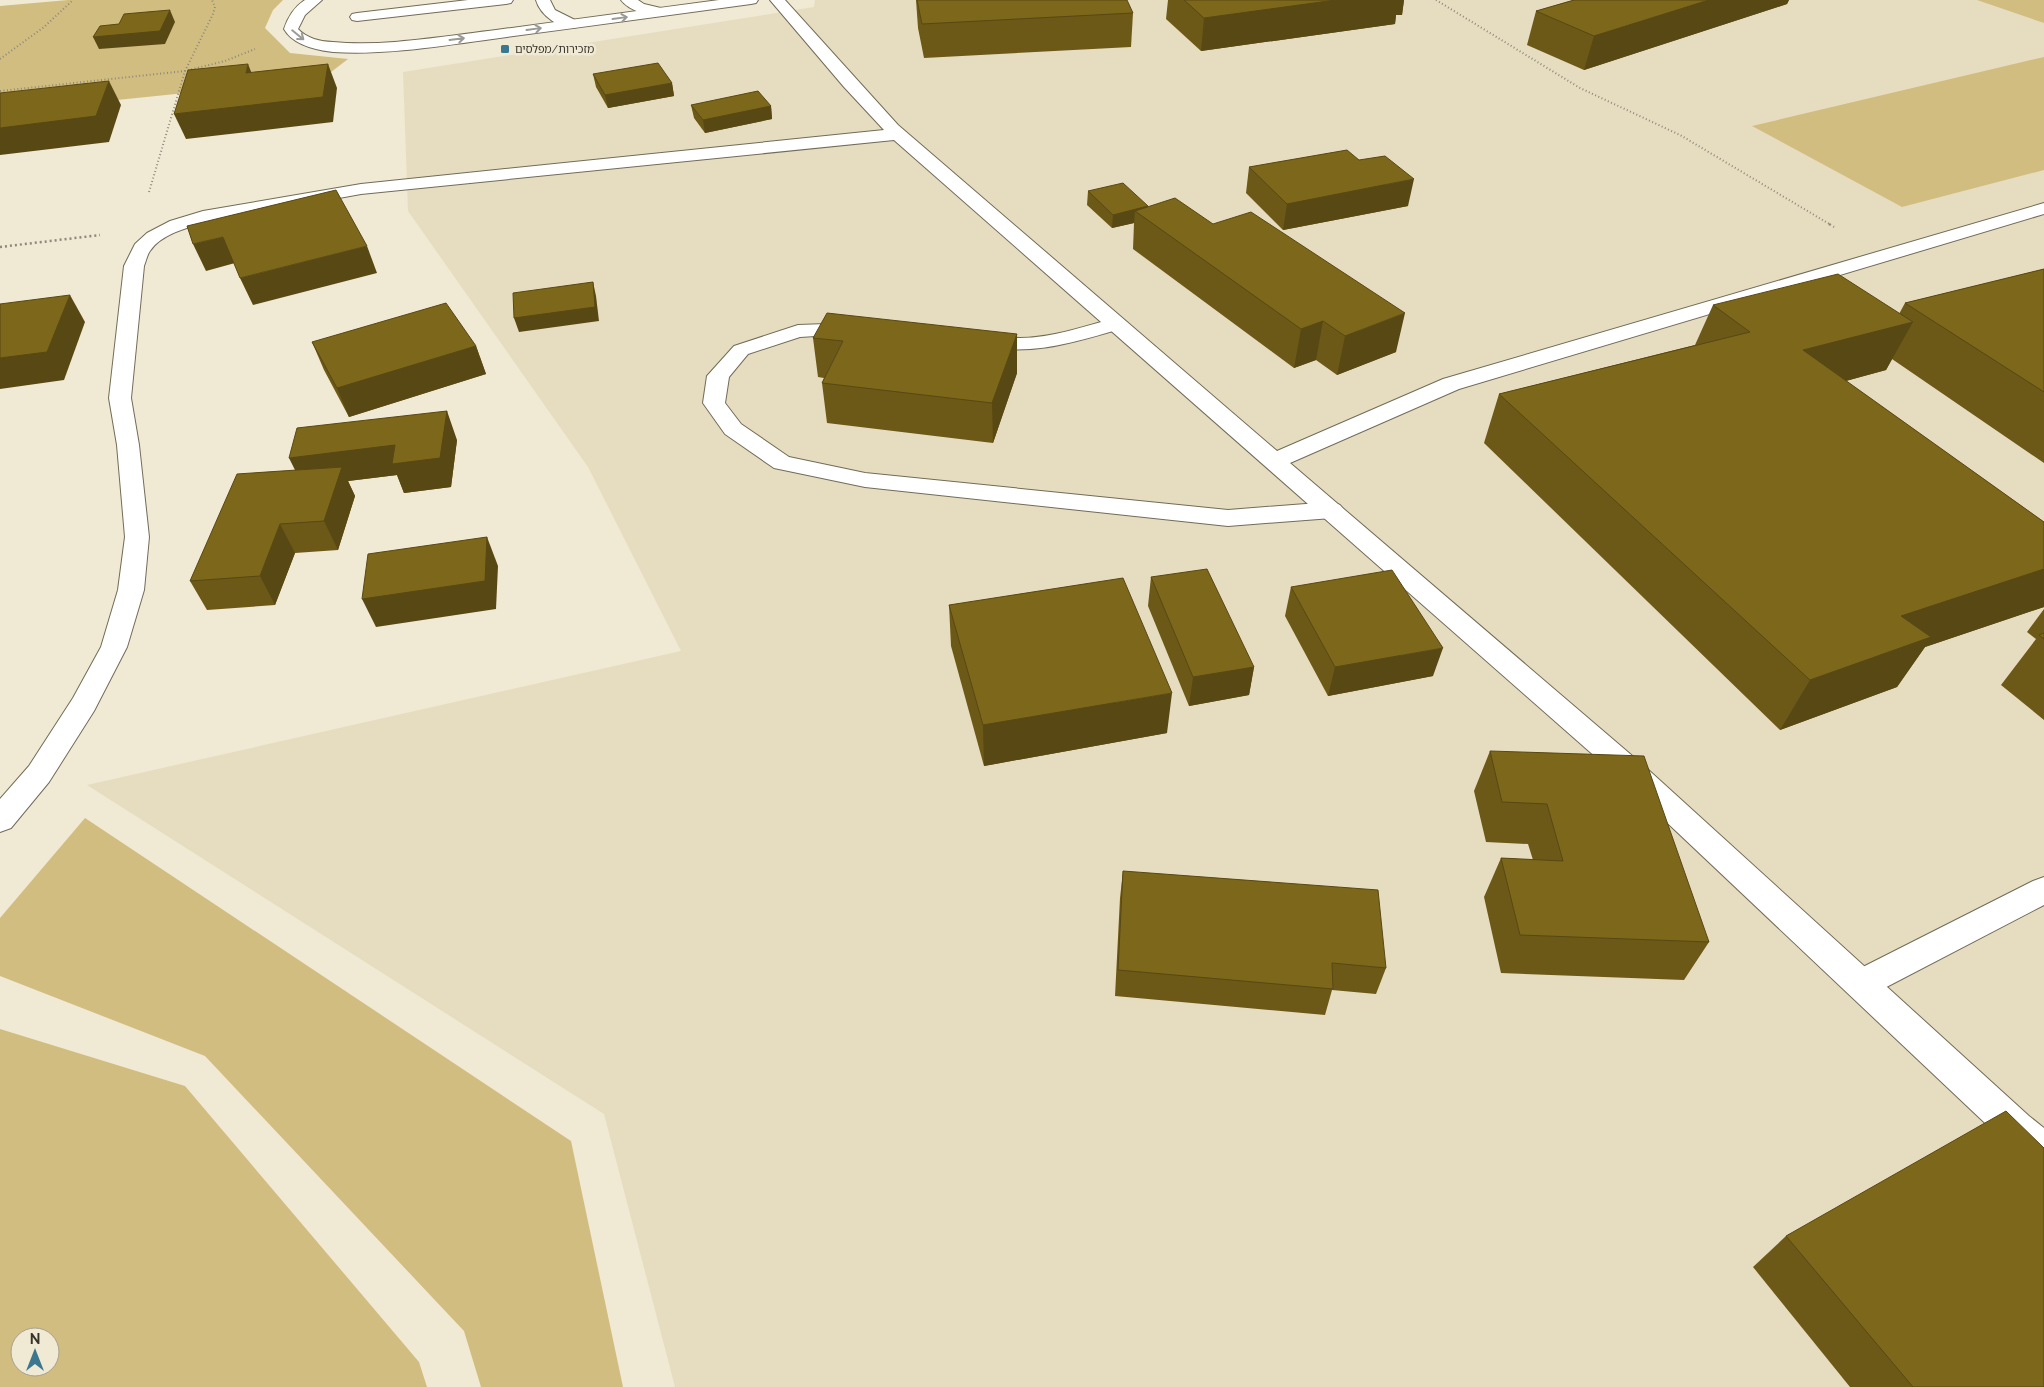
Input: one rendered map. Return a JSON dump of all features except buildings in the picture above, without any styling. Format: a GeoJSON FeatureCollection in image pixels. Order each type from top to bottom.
{"type":"FeatureCollection","features":[{"type":"Feature","properties":{"kind":"street"},"geometry":{"type":"LineString","coordinates":[[314,0],[300,11],[293,20],[291,29],[294,34],[306,41],[330,47],[364,48],[459,39],[751,0]]}},
{"type":"Feature","properties":{"kind":"street"},"geometry":{"type":"LineString","coordinates":[[357,17],[506,0]]}},
{"type":"Feature","properties":{"kind":"street"},"geometry":{"type":"LineString","coordinates":[[543,0],[545,8],[550,14],[572,24]]}},
{"type":"Feature","properties":{"kind":"street"},"geometry":{"type":"LineString","coordinates":[[628,0],[639,7],[660,12]]}},
{"type":"Feature","properties":{"kind":"street"},"geometry":{"type":"LineString","coordinates":[[777,0],[844,78],[898,134],[1634,773],[2016,1128],[2044,1150]]}},
{"type":"Feature","properties":{"kind":"street"},"geometry":{"type":"LineString","coordinates":[[0,820],[39,774],[84,704],[114,647],[131,590],[137,536],[128,444],[120,398],[134,266],[142,248],[154,237],[177,225],[203,217],[360,189],[898,134]]}},
{"type":"Feature","properties":{"kind":"street"},"geometry":{"type":"LineString","coordinates":[[1274,461],[1451,384],[2044,208]]}},
{"type":"Feature","properties":{"kind":"street"},"geometry":{"type":"LineString","coordinates":[[960,339],[1020,344],[1037,343],[1062,340],[1116,324]]}},
{"type":"Feature","properties":{"kind":"street"},"geometry":{"type":"LineString","coordinates":[[872,330],[843,328],[798,331],[740,350],[718,376],[714,403],[733,429],[782,463],[865,480],[1228,518],[1332,510]]}},
{"type":"Feature","properties":{"kind":"street"},"geometry":{"type":"LineString","coordinates":[[1860,984],[2044,890]]}},
{"type":"Feature","properties":{"kind":"path"},"geometry":{"type":"LineString","coordinates":[[0,59],[44,27],[73,0]]}},
{"type":"Feature","properties":{"kind":"path"},"geometry":{"type":"LineString","coordinates":[[148,193],[185,72],[213,14],[212,0]]}},
{"type":"Feature","properties":{"kind":"path"},"geometry":{"type":"LineString","coordinates":[[1436,0],[1580,88],[1680,135],[1882,256]]}},
{"type":"Feature","properties":{"kind":"path"},"geometry":{"type":"LineString","coordinates":[[0,91],[185,72],[225,61],[294,34]]}},
{"type":"Feature","properties":{"kind":"path"},"geometry":{"type":"LineString","coordinates":[[0,247],[177,225]]}},
{"type":"Feature","properties":{"kind":"shaded area"},"geometry":{"type":"Polygon","coordinates":[[[68,0],[283,0],[273,10],[265,28],[290,53],[348,59],[322,79],[0,112],[0,6],[68,0]]]}},
{"type":"Feature","properties":{"kind":"shaded area"},"geometry":{"type":"Polygon","coordinates":[[[815,0],[2044,0],[2044,1387],[675,1387],[604,1114],[87,785],[681,651],[588,467],[408,211],[403,72],[814,7],[815,0]]]}},
{"type":"Feature","properties":{"kind":"shaded area"},"geometry":{"type":"Polygon","coordinates":[[[1977,0],[2044,0],[2044,23],[1977,0]]]}},
{"type":"Feature","properties":{"kind":"shaded area"},"geometry":{"type":"Polygon","coordinates":[[[2044,57],[2044,170],[1902,207],[1752,126],[2044,57]]]}},
{"type":"Feature","properties":{"kind":"shaded area"},"geometry":{"type":"Polygon","coordinates":[[[85,818],[571,1141],[623,1387],[481,1387],[464,1331],[205,1056],[0,976],[0,918],[85,818]]]}},
{"type":"Feature","properties":{"kind":"shaded area"},"geometry":{"type":"Polygon","coordinates":[[[0,1029],[185,1086],[419,1362],[427,1387],[0,1387],[0,1029]]]}},
{"type":"Feature","properties":{"kind":"place","name":"מזכירות/מפלסים"},"geometry":{"type":"Point","coordinates":[505,49]}}]}
